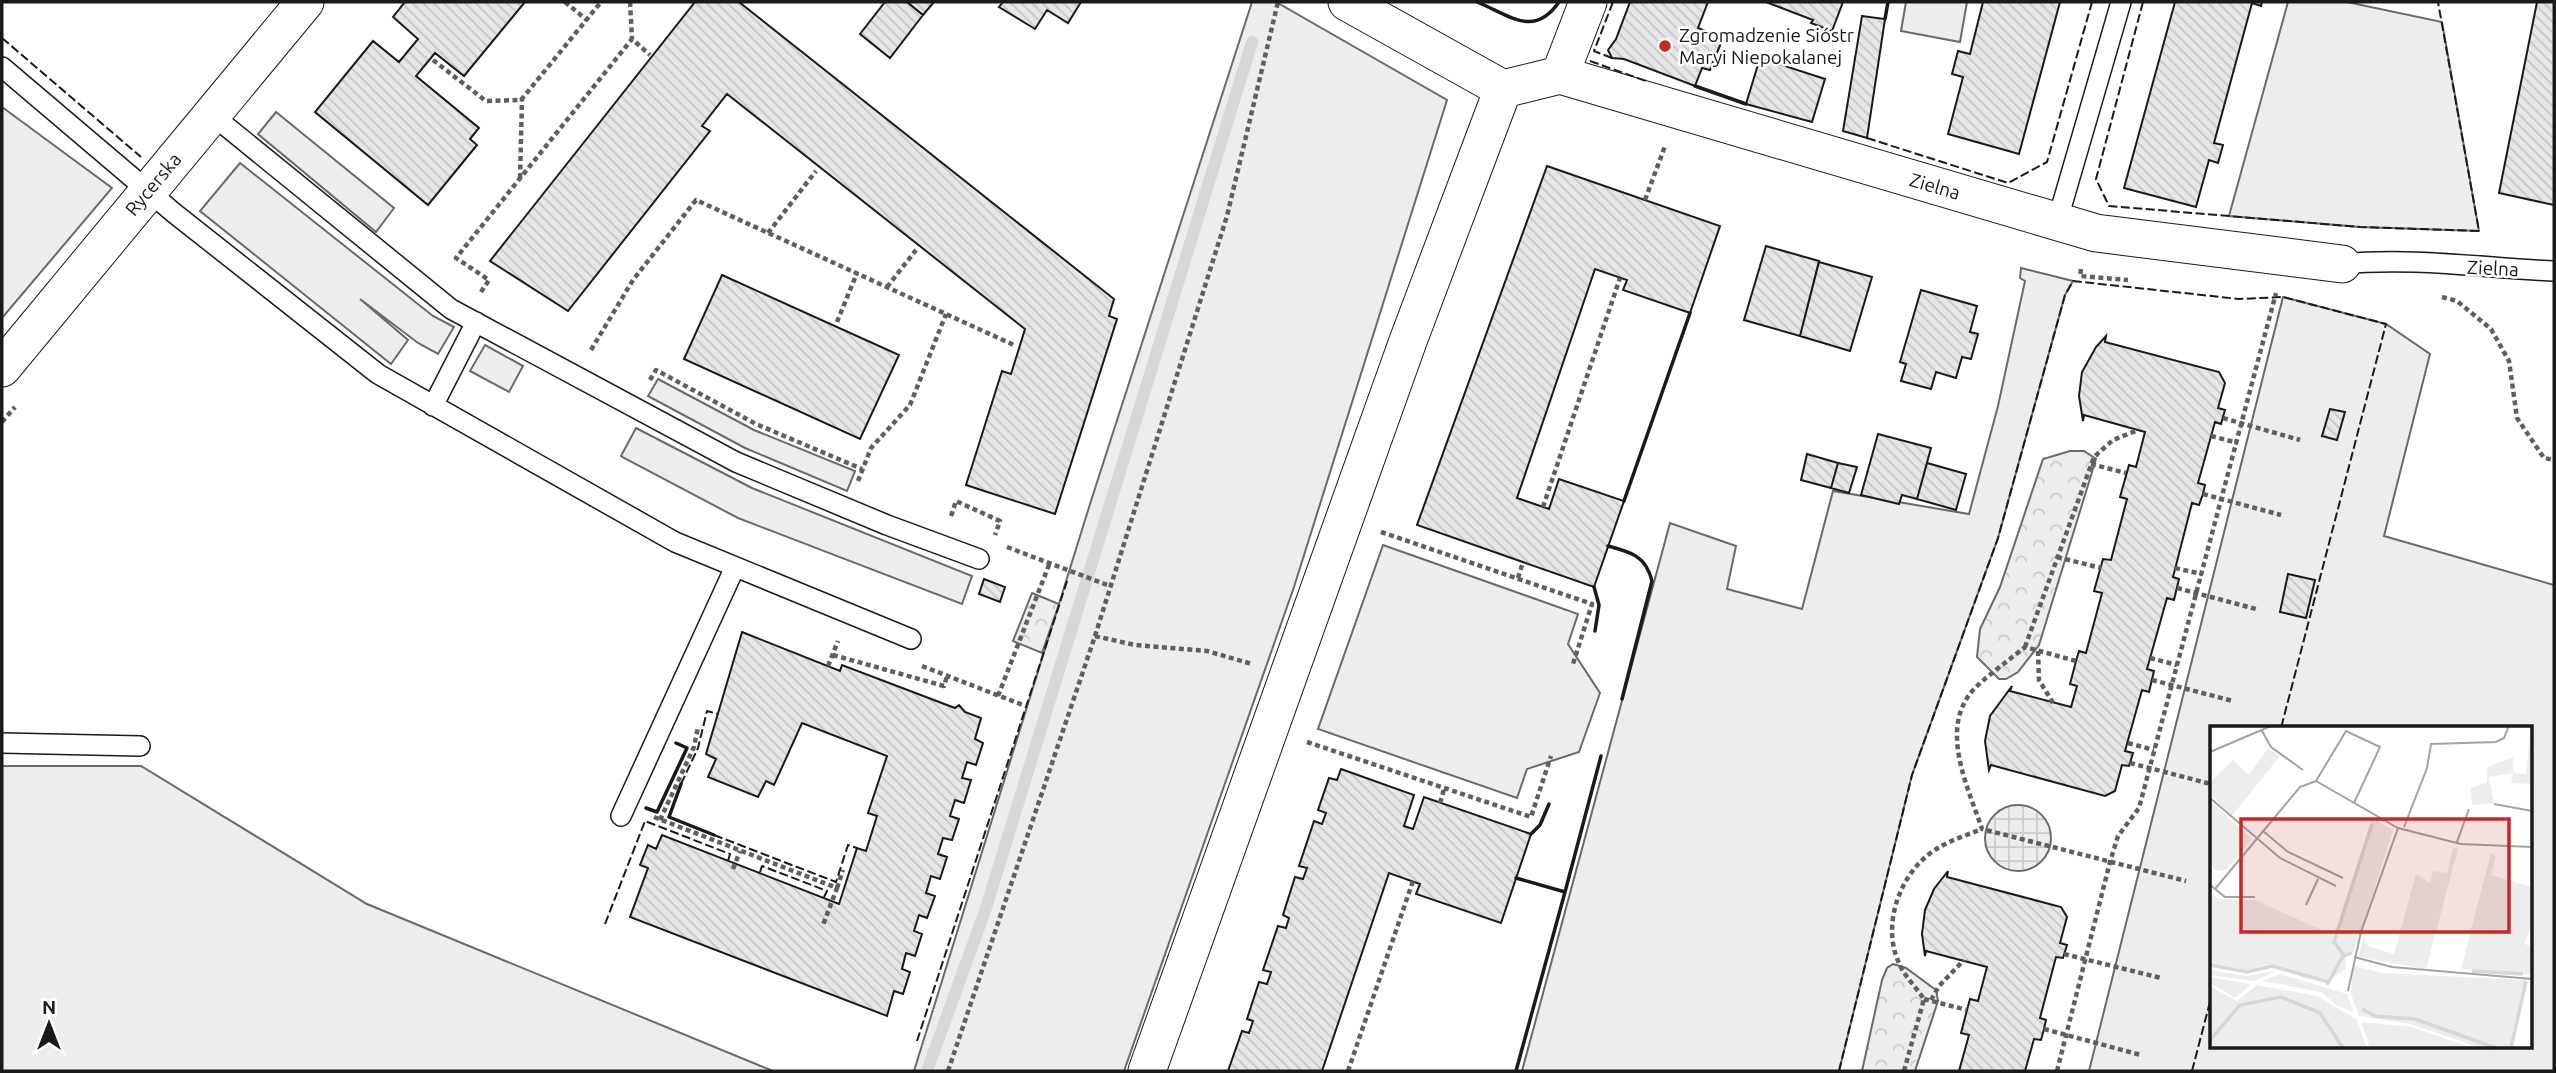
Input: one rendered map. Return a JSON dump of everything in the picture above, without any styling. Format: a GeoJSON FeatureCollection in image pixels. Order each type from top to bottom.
{"type":"FeatureCollection","features":[{"type":"Feature","properties":{"kind":"street","name":"Rycerska"},"geometry":{"type":"LineString","coordinates":[[2,368],[305,2]]}},
{"type":"Feature","properties":{"kind":"street"},"geometry":{"type":"LineString","coordinates":[[1347,2],[1503,89],[1560,75],[1588,2]]}},
{"type":"Feature","properties":{"kind":"street","name":"Zielna"},"geometry":{"type":"LineString","coordinates":[[1560,75],[2096,233],[2342,264]]}},
{"type":"Feature","properties":{"kind":"street"},"geometry":{"type":"LineString","coordinates":[[1147,1071],[1408,341],[1503,89]]}},
{"type":"Feature","properties":{"kind":"lane"},"geometry":{"type":"LineString","coordinates":[[2057,222],[2121,2]]}},
{"type":"Feature","properties":{"kind":"lane"},"geometry":{"type":"LineString","coordinates":[[2,67],[148,190],[378,374],[675,542],[911,639]]}},
{"type":"Feature","properties":{"kind":"lane"},"geometry":{"type":"LineString","coordinates":[[211,114],[400,271],[451,309],[736,462],[887,525],[979,559]]}},
{"type":"Feature","properties":{"kind":"lane","name":"Zielna"},"geometry":{"type":"LineString","coordinates":[[2342,264],[2390,259],[2554,271]]}},
{"type":"Feature","properties":{"kind":"lane"},"geometry":{"type":"LineString","coordinates":[[433,406],[475,322]]}},
{"type":"Feature","properties":{"kind":"lane"},"geometry":{"type":"LineString","coordinates":[[621,816],[735,567]]}},
{"type":"Feature","properties":{"kind":"lane"},"geometry":{"type":"LineString","coordinates":[[2,743],[139,746]]}},
{"type":"Feature","properties":{"kind":"path"},"geometry":{"type":"LineString","coordinates":[[565,2],[587,20]]}},
{"type":"Feature","properties":{"kind":"path"},"geometry":{"type":"LineString","coordinates":[[520,178],[522,98],[601,2]]}},
{"type":"Feature","properties":{"kind":"path"},"geometry":{"type":"LineString","coordinates":[[456,258],[632,39],[630,2]]}},
{"type":"Feature","properties":{"kind":"path"},"geometry":{"type":"LineString","coordinates":[[948,1071],[1095,636],[1227,216],[1278,2]]}},
{"type":"Feature","properties":{"kind":"path"},"geometry":{"type":"LineString","coordinates":[[632,39],[650,55]]}},
{"type":"Feature","properties":{"kind":"path"},"geometry":{"type":"LineString","coordinates":[[433,60],[486,101],[522,98]]}},
{"type":"Feature","properties":{"kind":"path"},"geometry":{"type":"LineString","coordinates":[[1645,200],[1668,135]]}},
{"type":"Feature","properties":{"kind":"path"},"geometry":{"type":"LineString","coordinates":[[768,233],[816,171]]}},
{"type":"Feature","properties":{"kind":"path"},"geometry":{"type":"LineString","coordinates":[[587,357],[633,280],[696,200],[1016,346]]}},
{"type":"Feature","properties":{"kind":"path"},"geometry":{"type":"LineString","coordinates":[[887,287],[916,250]]}},
{"type":"Feature","properties":{"kind":"path"},"geometry":{"type":"LineString","coordinates":[[837,322],[857,273]]}},
{"type":"Feature","properties":{"kind":"path"},"geometry":{"type":"LineString","coordinates":[[1543,507],[1620,278]]}},
{"type":"Feature","properties":{"kind":"path"},"geometry":{"type":"LineString","coordinates":[[2433,295],[2457,301],[2491,330],[2509,361],[2518,418],[2544,458],[2554,460]]}},
{"type":"Feature","properties":{"kind":"path"},"geometry":{"type":"LineString","coordinates":[[2057,1071],[2118,836],[2139,808],[2276,298]]}},
{"type":"Feature","properties":{"kind":"path"},"geometry":{"type":"LineString","coordinates":[[856,487],[871,448],[910,405],[946,314]]}},
{"type":"Feature","properties":{"kind":"path"},"geometry":{"type":"LineString","coordinates":[[645,390],[656,370],[756,424],[862,469]]}},
{"type":"Feature","properties":{"kind":"path"},"geometry":{"type":"LineString","coordinates":[[2223,418],[2300,440]]}},
{"type":"Feature","properties":{"kind":"path"},"geometry":{"type":"LineString","coordinates":[[1982,829],[1957,757],[1958,730],[1966,702],[1974,690],[2025,647],[2091,464],[2103,447],[2138,430]]}},
{"type":"Feature","properties":{"kind":"path"},"geometry":{"type":"LineString","coordinates":[[2211,436],[2238,443]]}},
{"type":"Feature","properties":{"kind":"path"},"geometry":{"type":"LineString","coordinates":[[2091,464],[2126,473]]}},
{"type":"Feature","properties":{"kind":"path"},"geometry":{"type":"LineString","coordinates":[[2203,494],[2281,515]]}},
{"type":"Feature","properties":{"kind":"path"},"geometry":{"type":"LineString","coordinates":[[949,520],[956,501],[1000,521],[993,542]]}},
{"type":"Feature","properties":{"kind":"path"},"geometry":{"type":"LineString","coordinates":[[1374,529],[1592,604],[1573,664]]}},
{"type":"Feature","properties":{"kind":"path"},"geometry":{"type":"LineString","coordinates":[[1004,546],[1110,586]]}},
{"type":"Feature","properties":{"kind":"path"},"geometry":{"type":"LineString","coordinates":[[2057,557],[2101,568]]}},
{"type":"Feature","properties":{"kind":"path"},"geometry":{"type":"LineString","coordinates":[[1518,578],[1523,562]]}},
{"type":"Feature","properties":{"kind":"path"},"geometry":{"type":"LineString","coordinates":[[998,696],[1049,565]]}},
{"type":"Feature","properties":{"kind":"path"},"geometry":{"type":"LineString","coordinates":[[2175,568],[2202,574]]}},
{"type":"Feature","properties":{"kind":"path"},"geometry":{"type":"LineString","coordinates":[[2177,588],[2256,609]]}},
{"type":"Feature","properties":{"kind":"path"},"geometry":{"type":"LineString","coordinates":[[1095,636],[1135,645],[1207,652],[1234,661],[1291,669]]}},
{"type":"Feature","properties":{"kind":"path"},"geometry":{"type":"LineString","coordinates":[[2025,647],[2076,661]]}},
{"type":"Feature","properties":{"kind":"path"},"geometry":{"type":"LineString","coordinates":[[828,666],[834,652],[944,685],[947,676]]}},
{"type":"Feature","properties":{"kind":"path"},"geometry":{"type":"LineString","coordinates":[[2038,652],[2039,680],[2053,703]]}},
{"type":"Feature","properties":{"kind":"path"},"geometry":{"type":"LineString","coordinates":[[2150,658],[2177,665]]}},
{"type":"Feature","properties":{"kind":"path"},"geometry":{"type":"LineString","coordinates":[[2152,680],[2233,701]]}},
{"type":"Feature","properties":{"kind":"path"},"geometry":{"type":"LineString","coordinates":[[1299,739],[1531,817],[1551,757]]}},
{"type":"Feature","properties":{"kind":"path"},"geometry":{"type":"LineString","coordinates":[[2128,743],[2154,750]]}},
{"type":"Feature","properties":{"kind":"path"},"geometry":{"type":"LineString","coordinates":[[2130,763],[2210,784]]}},
{"type":"Feature","properties":{"kind":"path"},"geometry":{"type":"LineString","coordinates":[[1440,803],[1444,789]]}},
{"type":"Feature","properties":{"kind":"path"},"geometry":{"type":"LineString","coordinates":[[656,818],[837,888]]}},
{"type":"Feature","properties":{"kind":"path"},"geometry":{"type":"LineString","coordinates":[[1967,1010],[1924,999],[1896,957],[1891,931],[1895,905],[1905,883],[1927,855],[1945,844],[1982,829],[2186,881]]}},
{"type":"Feature","properties":{"kind":"path"},"geometry":{"type":"LineString","coordinates":[[733,869],[740,851]]}},
{"type":"Feature","properties":{"kind":"path"},"geometry":{"type":"LineString","coordinates":[[823,925],[843,870]]}},
{"type":"Feature","properties":{"kind":"path"},"geometry":{"type":"LineString","coordinates":[[1348,1071],[1413,881]]}},
{"type":"Feature","properties":{"kind":"path"},"geometry":{"type":"LineString","coordinates":[[2064,954],[2161,978]]}},
{"type":"Feature","properties":{"kind":"path"},"geometry":{"type":"LineString","coordinates":[[1931,1000],[1939,986],[1964,960]]}},
{"type":"Feature","properties":{"kind":"path"},"geometry":{"type":"LineString","coordinates":[[1904,1071],[1924,999]]}},
{"type":"Feature","properties":{"kind":"path"},"geometry":{"type":"LineString","coordinates":[[2044,1029],[2141,1055]]}},
{"type":"Feature","properties":{"kind":"shaded area"},"geometry":{"type":"Polygon","coordinates":[[[1252,2],[1276,2],[1447,100],[1294,587],[1124,1071],[914,1071],[1090,504],[1252,2]]]}},
{"type":"Feature","properties":{"kind":"shaded area"},"geometry":{"type":"Polygon","coordinates":[[[1906,2],[1967,2],[1960,42],[1901,31],[1906,2]]]}},
{"type":"Feature","properties":{"kind":"shaded area"},"geometry":{"type":"Polygon","coordinates":[[[2288,2],[2347,2],[2442,22],[2479,231],[2360,227],[2229,216],[2288,2]]]}},
{"type":"Feature","properties":{"kind":"shaded area"},"geometry":{"type":"Polygon","coordinates":[[[2,107],[112,188],[2,318],[2,107]]]}},
{"type":"Feature","properties":{"kind":"shaded area"},"geometry":{"type":"Polygon","coordinates":[[[276,112],[394,208],[376,232],[258,134],[276,112]]]}},
{"type":"Feature","properties":{"kind":"shaded area"},"geometry":{"type":"Polygon","coordinates":[[[240,163],[433,316],[454,327],[438,354],[418,343],[360,299],[408,340],[391,364],[200,211],[240,163]]]}},
{"type":"Feature","properties":{"kind":"shaded area"},"geometry":{"type":"Polygon","coordinates":[[[2021,268],[2073,281],[2065,295],[1998,538],[1912,775],[1839,1071],[1522,1071],[1670,523],[1736,546],[1727,589],[1802,609],[1833,491],[1969,514],[1998,406],[2025,281],[2020,278],[2021,268]]]}},
{"type":"Feature","properties":{"kind":"shaded area"},"geometry":{"type":"Polygon","coordinates":[[[2283,297],[2386,324],[2430,354],[2384,536],[2554,585],[2554,1071],[2089,1071],[2283,297]]]}},
{"type":"Feature","properties":{"kind":"shaded area"},"geometry":{"type":"Polygon","coordinates":[[[485,345],[523,366],[509,392],[470,371],[485,345]]]}},
{"type":"Feature","properties":{"kind":"shaded area"},"geometry":{"type":"Polygon","coordinates":[[[658,379],[754,430],[855,471],[847,491],[745,448],[648,396],[658,379]]]}},
{"type":"Feature","properties":{"kind":"shaded area"},"geometry":{"type":"Polygon","coordinates":[[[636,428],[752,488],[972,576],[962,604],[738,518],[624,458],[621,456],[636,428]]]}},
{"type":"Feature","properties":{"kind":"shaded area"},"geometry":{"type":"Polygon","coordinates":[[[1383,545],[1578,614],[1568,644],[1600,693],[1579,752],[1527,769],[1517,798],[1318,729],[1383,545]]]}},
{"type":"Feature","properties":{"kind":"shaded area"},"geometry":{"type":"Polygon","coordinates":[[[2,766],[141,766],[367,904],[773,1071],[2,1071],[2,766]]]}},
{"type":"Feature","properties":{"kind":"shaded area"},"geometry":{"type":"Polygon","coordinates":[[[2018,805],[2031,807],[2041,815],[2049,825],[2049,851],[2041,861],[2031,869],[2018,871],[2005,869],[1995,861],[1987,851],[1985,838],[1987,825],[1995,815],[2005,807],[2018,805]]]}},
{"type":"Feature","properties":{"kind":"green space"},"geometry":{"type":"Polygon","coordinates":[[[2070,451],[2084,451],[2096,459],[2039,645],[2018,672],[2006,679],[1999,679],[1977,657],[1980,629],[2000,587],[2043,459],[2070,451]]]}},
{"type":"Feature","properties":{"kind":"green space"},"geometry":{"type":"Polygon","coordinates":[[[1032,593],[1059,604],[1042,653],[1013,641],[1032,593]]]}},
{"type":"Feature","properties":{"kind":"green space"},"geometry":{"type":"Polygon","coordinates":[[[1893,964],[1906,968],[1936,990],[1938,1001],[1915,1071],[1862,1071],[1882,980],[1887,968],[1893,964]]]}},
{"type":"Feature","properties":{"kind":"building"},"geometry":{"type":"Polygon","coordinates":[[[405,2],[525,2],[464,76],[435,53],[416,76],[479,128],[470,139],[477,145],[428,205],[315,112],[373,41],[399,62],[418,39],[393,17],[405,2]]]}},
{"type":"Feature","properties":{"kind":"building"},"geometry":{"type":"Polygon","coordinates":[[[695,2],[739,2],[1114,299],[1109,316],[1117,319],[1055,514],[966,485],[1002,371],[1011,374],[1025,329],[727,94],[702,126],[710,131],[568,311],[490,261],[695,2]]]}},
{"type":"Feature","properties":{"kind":"building"},"geometry":{"type":"Polygon","coordinates":[[[885,2],[907,2],[923,15],[890,58],[860,34],[885,2]]]}},
{"type":"Feature","properties":{"kind":"building"},"geometry":{"type":"Polygon","coordinates":[[[907,2],[934,2],[923,15],[907,2]]]}},
{"type":"Feature","properties":{"kind":"building"},"geometry":{"type":"Polygon","coordinates":[[[1003,2],[1081,2],[1068,23],[1047,10],[1035,29],[999,7],[1003,2]]]}},
{"type":"Feature","properties":{"kind":"building","name":"Zgromadzenie Sióstr Maryi Niepokalanej"},"geometry":{"type":"Polygon","coordinates":[[[1630,2],[1708,2],[1698,28],[1723,38],[1710,70],[1702,68],[1695,86],[1624,59],[1612,58],[1608,50],[1616,39],[1630,2]]]}},
{"type":"Feature","properties":{"kind":"building"},"geometry":{"type":"Polygon","coordinates":[[[1766,2],[1843,2],[1832,31],[1811,23],[1813,20],[1766,2]]]}},
{"type":"Feature","properties":{"kind":"building"},"geometry":{"type":"Polygon","coordinates":[[[1983,2],[2060,2],[2019,154],[1948,134],[1963,77],[1952,74],[1958,51],[1970,54],[1983,2]]]}},
{"type":"Feature","properties":{"kind":"building"},"geometry":{"type":"Polygon","coordinates":[[[2175,2],[2262,2],[2261,6],[2252,3],[2214,143],[2223,145],[2218,163],[2209,160],[2196,207],[2124,188],[2175,2]]]}},
{"type":"Feature","properties":{"kind":"building"},"geometry":{"type":"Polygon","coordinates":[[[2537,2],[2554,2],[2554,205],[2499,193],[2537,2]]]}},
{"type":"Feature","properties":{"kind":"building"},"geometry":{"type":"Polygon","coordinates":[[[1862,16],[1885,19],[1867,138],[1843,131],[1862,16]]]}},
{"type":"Feature","properties":{"kind":"building"},"geometry":{"type":"Polygon","coordinates":[[[1760,58],[1825,79],[1812,122],[1746,104],[1760,58]]]}},
{"type":"Feature","properties":{"kind":"building"},"geometry":{"type":"Polygon","coordinates":[[[1547,166],[1720,226],[1690,313],[1623,290],[1627,280],[1595,269],[1517,498],[1549,509],[1559,479],[1624,501],[1594,587],[1417,525],[1547,166]]]}},
{"type":"Feature","properties":{"kind":"building"},"geometry":{"type":"Polygon","coordinates":[[[1766,246],[1819,261],[1800,336],[1744,320],[1766,246]]]}},
{"type":"Feature","properties":{"kind":"building"},"geometry":{"type":"Polygon","coordinates":[[[1819,262],[1872,277],[1850,351],[1800,336],[1819,262]]]}},
{"type":"Feature","properties":{"kind":"building"},"geometry":{"type":"Polygon","coordinates":[[[722,275],[899,355],[860,439],[684,359],[722,275]]]}},
{"type":"Feature","properties":{"kind":"building"},"geometry":{"type":"Polygon","coordinates":[[[1921,290],[1977,306],[1970,332],[1978,334],[1971,359],[1962,357],[1956,378],[1936,372],[1931,389],[1901,381],[1906,364],[1900,362],[1921,290]]]}},
{"type":"Feature","properties":{"kind":"building"},"geometry":{"type":"Polygon","coordinates":[[[2106,336],[2105,342],[2219,372],[2225,383],[2218,408],[2225,410],[2221,424],[2215,422],[2198,483],[2205,485],[2203,494],[2199,505],[2192,503],[2173,577],[2179,579],[2174,600],[2167,598],[2147,669],[2154,671],[2149,692],[2142,690],[2125,751],[2133,753],[2130,763],[2129,766],[2122,765],[2115,791],[2105,796],[1991,765],[1989,770],[1985,741],[1990,716],[2012,686],[2010,691],[2071,707],[2077,686],[2070,684],[2076,661],[2079,651],[2086,653],[2102,593],[2094,591],[2103,559],[2111,560],[2127,499],[2120,497],[2129,465],[2136,467],[2145,432],[2084,415],[2083,421],[2079,396],[2082,372],[2096,347],[2106,336]]]}},
{"type":"Feature","properties":{"kind":"building"},"geometry":{"type":"Polygon","coordinates":[[[2330,409],[2345,412],[2337,440],[2322,436],[2330,409]]]}},
{"type":"Feature","properties":{"kind":"building"},"geometry":{"type":"Polygon","coordinates":[[[1878,434],[1931,448],[1917,499],[1902,495],[1899,504],[1861,495],[1878,434]]]}},
{"type":"Feature","properties":{"kind":"building"},"geometry":{"type":"Polygon","coordinates":[[[1807,454],[1838,463],[1831,488],[1801,480],[1807,454]]]}},
{"type":"Feature","properties":{"kind":"building"},"geometry":{"type":"Polygon","coordinates":[[[1838,463],[1857,467],[1849,493],[1831,488],[1838,463]]]}},
{"type":"Feature","properties":{"kind":"building"},"geometry":{"type":"Polygon","coordinates":[[[1927,463],[1966,474],[1956,510],[1917,499],[1927,463]]]}},
{"type":"Feature","properties":{"kind":"building"},"geometry":{"type":"Polygon","coordinates":[[[2288,574],[2315,580],[2306,618],[2280,612],[2288,574]]]}},
{"type":"Feature","properties":{"kind":"building"},"geometry":{"type":"Polygon","coordinates":[[[984,579],[1005,587],[1000,602],[979,594],[984,579]]]}},
{"type":"Feature","properties":{"kind":"building"},"geometry":{"type":"Polygon","coordinates":[[[742,632],[840,671],[842,665],[955,708],[959,705],[965,712],[981,718],[975,739],[983,743],[976,765],[967,762],[962,778],[971,780],[964,803],[955,800],[950,816],[959,819],[952,840],[943,838],[938,854],[947,857],[940,879],[931,876],[926,893],[935,896],[927,918],[919,915],[914,931],[922,934],[915,956],[906,953],[902,969],[910,972],[903,994],[894,991],[887,1016],[630,917],[648,868],[640,865],[648,845],[656,849],[662,835],[839,904],[857,848],[866,851],[877,816],[868,813],[887,756],[802,723],[774,785],[766,781],[758,797],[708,777],[716,759],[706,754],[742,632]]]}},
{"type":"Feature","properties":{"kind":"building"},"geometry":{"type":"Polygon","coordinates":[[[1341,769],[1414,795],[1404,826],[1413,829],[1424,797],[1531,834],[1501,923],[1416,894],[1420,884],[1389,873],[1322,1071],[1228,1071],[1242,1031],[1249,1033],[1253,1021],[1247,1019],[1259,982],[1267,984],[1271,972],[1263,970],[1278,926],[1286,928],[1289,918],[1283,915],[1295,877],[1303,879],[1307,868],[1299,866],[1314,821],[1322,824],[1326,813],[1318,810],[1329,778],[1337,780],[1341,769]]]}},
{"type":"Feature","properties":{"kind":"building"},"geometry":{"type":"Polygon","coordinates":[[[1948,871],[1947,877],[2061,907],[2067,917],[2060,943],[2067,945],[2063,958],[2056,957],[2040,1018],[2046,1020],[2044,1029],[2041,1040],[2034,1039],[2025,1071],[1959,1071],[1969,1035],[1961,1033],[1967,1010],[1970,999],[1978,1001],[1987,967],[1926,951],[1925,956],[1922,934],[1925,910],[1934,889],[1948,871]]]}},
{"type":"Feature","properties":{"kind":"waterway"},"geometry":{"type":"LineString","coordinates":[[927,1071],[986,908],[1252,42]]}},
{"type":"Feature","properties":{"kind":"fence"},"geometry":{"type":"LineString","coordinates":[[1612,58],[1594,51],[1613,2]]}},
{"type":"Feature","properties":{"kind":"fence"},"geometry":{"type":"LineString","coordinates":[[1867,138],[2008,183],[2047,162],[2092,2]]}},
{"type":"Feature","properties":{"kind":"fence"},"geometry":{"type":"LineString","coordinates":[[2143,2],[2096,179],[2109,206],[2360,227],[2479,231],[2438,2]]}},
{"type":"Feature","properties":{"kind":"fence"},"geometry":{"type":"LineString","coordinates":[[2,38],[141,157]]}},
{"type":"Feature","properties":{"kind":"fence"},"geometry":{"type":"LineString","coordinates":[[1590,61],[1646,81]]}},
{"type":"Feature","properties":{"kind":"fence"},"geometry":{"type":"LineString","coordinates":[[1839,1071],[1912,775],[1998,538],[2065,295],[2073,281],[2239,299],[2283,297],[2386,324],[2282,726]]}},
{"type":"Feature","properties":{"kind":"fence"},"geometry":{"type":"LineString","coordinates":[[917,1041],[1068,578]]}},
{"type":"Feature","properties":{"kind":"fence"},"geometry":{"type":"LineString","coordinates":[[681,784],[698,748],[707,711],[718,714]]}},
{"type":"Feature","properties":{"kind":"fence"},"geometry":{"type":"LineString","coordinates":[[605,924],[645,821],[730,854],[728,861]]}},
{"type":"Feature","properties":{"kind":"fence"},"geometry":{"type":"LineString","coordinates":[[714,835],[836,882],[848,845],[857,848]]}},
{"type":"Feature","properties":{"kind":"fence"},"geometry":{"type":"LineString","coordinates":[[760,872],[762,866],[827,891],[824,897]]}},
{"type":"Feature","properties":{"kind":"fence"},"geometry":{"type":"LineString","coordinates":[[2192,1071],[2210,1002]]}},
{"type":"Feature","properties":{"kind":"wall"},"geometry":{"type":"LineString","coordinates":[[1477,2],[1511,18],[1531,22],[1550,13],[1559,2]]}},
{"type":"Feature","properties":{"kind":"wall"},"geometry":{"type":"LineString","coordinates":[[1885,19],[1888,2]]}},
{"type":"Feature","properties":{"kind":"wall"},"geometry":{"type":"LineString","coordinates":[[1695,86],[1746,104]]}},
{"type":"Feature","properties":{"kind":"wall"},"geometry":{"type":"LineString","coordinates":[[1624,501],[1690,313]]}},
{"type":"Feature","properties":{"kind":"wall"},"geometry":{"type":"LineString","coordinates":[[1608,546],[1636,556],[1646,566],[1652,581],[1622,699]]}},
{"type":"Feature","properties":{"kind":"wall"},"geometry":{"type":"LineString","coordinates":[[1594,587],[1599,605],[1595,631]]}},
{"type":"Feature","properties":{"kind":"wall"},"geometry":{"type":"LineString","coordinates":[[646,808],[657,812],[687,748],[676,743]]}},
{"type":"Feature","properties":{"kind":"wall"},"geometry":{"type":"LineString","coordinates":[[1516,878],[1565,892],[1601,756]]}},
{"type":"Feature","properties":{"kind":"wall"},"geometry":{"type":"LineString","coordinates":[[681,784],[669,817],[714,835]]}},
{"type":"Feature","properties":{"kind":"wall"},"geometry":{"type":"LineString","coordinates":[[1531,834],[1540,825],[1549,804]]}},
{"type":"Feature","properties":{"kind":"wall"},"geometry":{"type":"LineString","coordinates":[[1516,1071],[1565,892]]}},
{"type":"Feature","properties":{"kind":"place","name":"Zgromadzenie Sióstr Maryi Niepokalanej"},"geometry":{"type":"Point","coordinates":[1665,46]}}]}
